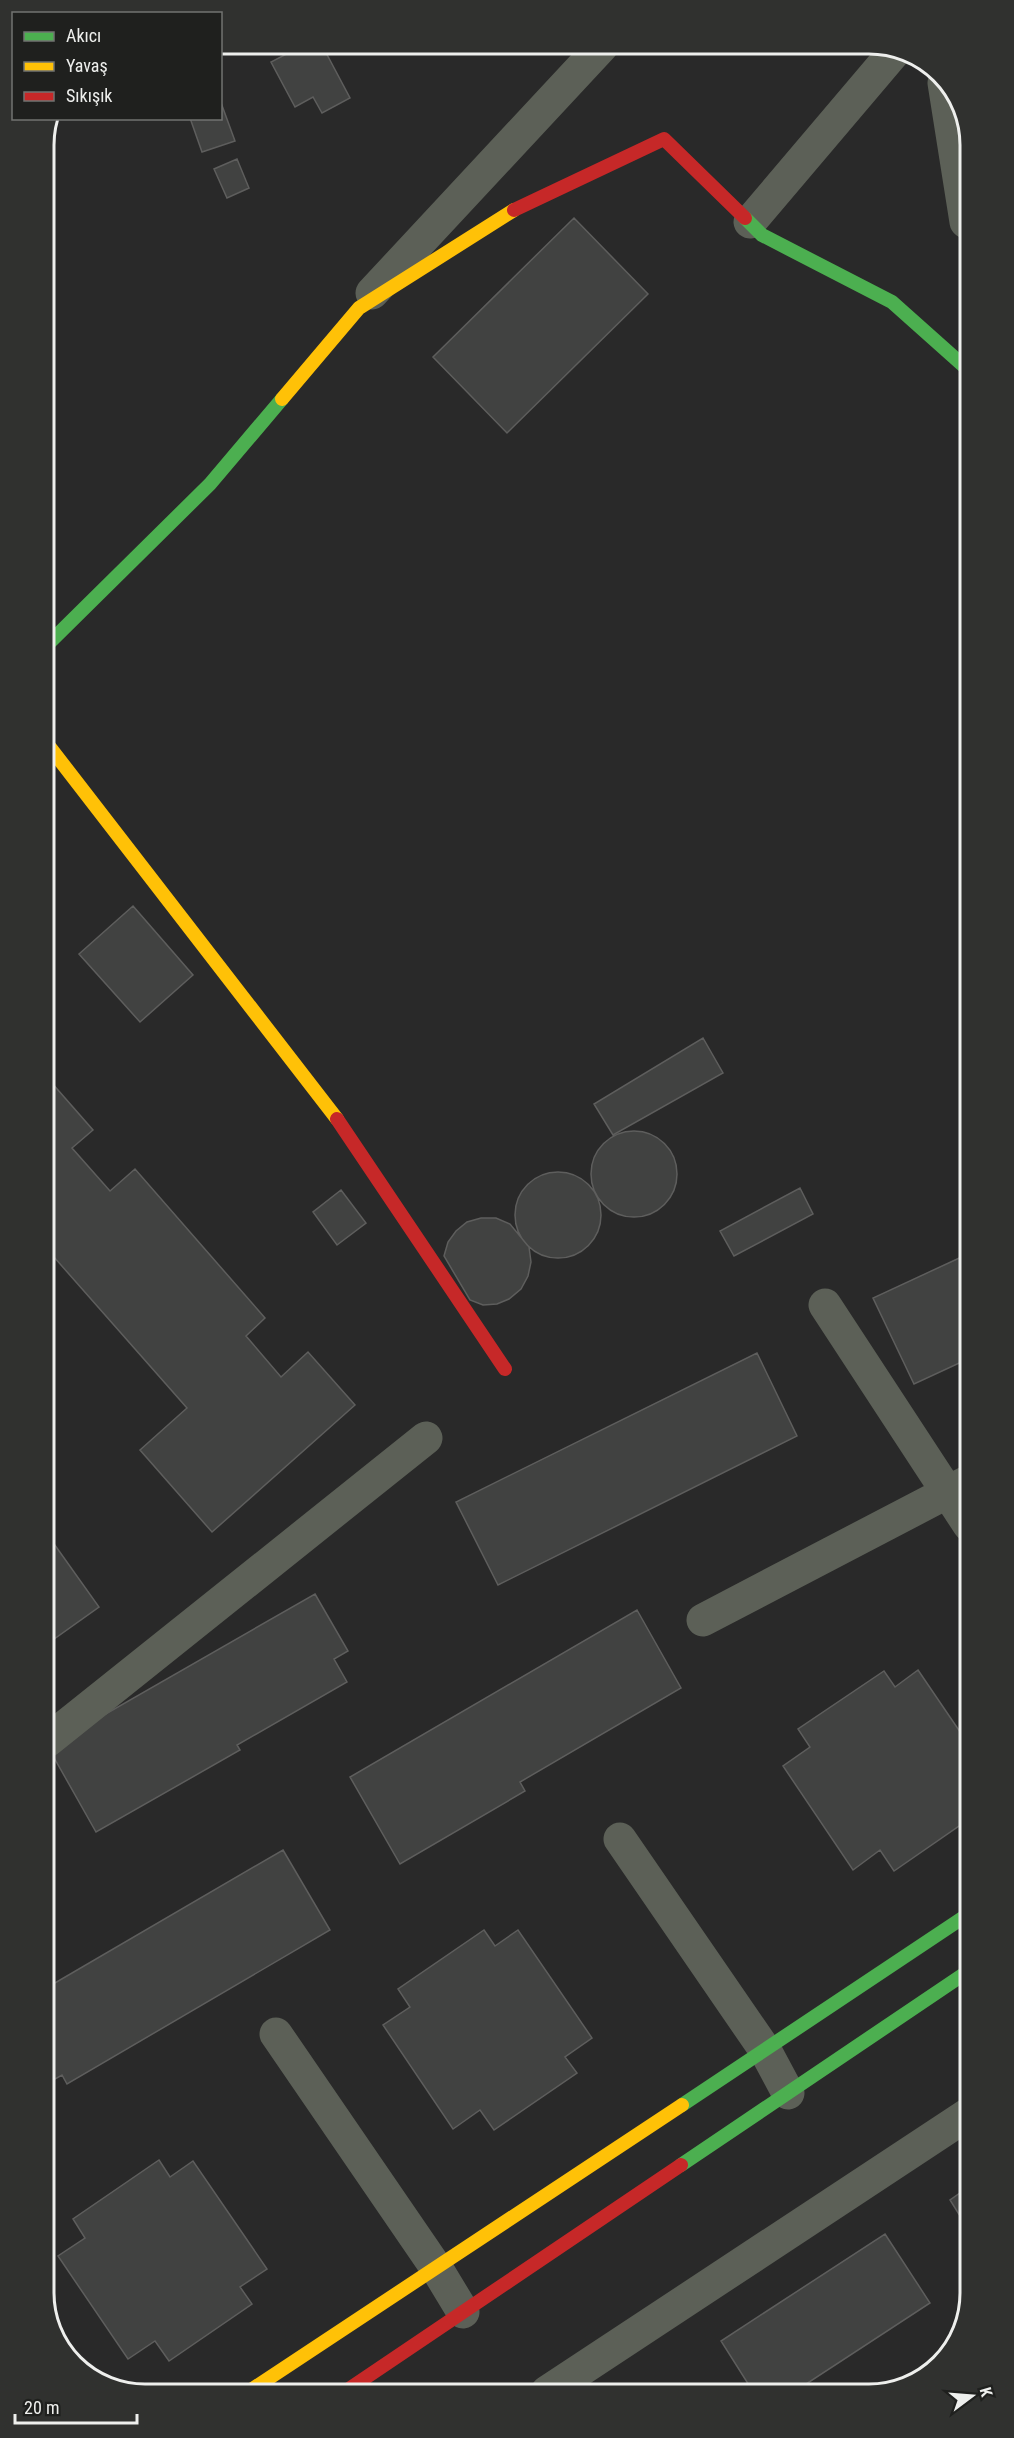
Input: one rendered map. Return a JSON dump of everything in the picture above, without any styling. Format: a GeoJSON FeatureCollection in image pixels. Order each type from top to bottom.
{"type":"FeatureCollection","features":[{"type":"Feature","properties":{"kind":"street"},"geometry":{"type":"LineString","coordinates":[[54,638],[210,484],[359,308],[595,54]]}},
{"type":"Feature","properties":{"kind":"street"},"geometry":{"type":"LineString","coordinates":[[750,222],[890,57]]}},
{"type":"Feature","properties":{"kind":"street"},"geometry":{"type":"LineString","coordinates":[[946,96],[960,184]]}},
{"type":"Feature","properties":{"kind":"street"},"geometry":{"type":"LineString","coordinates":[[359,308],[511,211],[664,139],[762,235],[892,302],[960,363]]}},
{"type":"Feature","properties":{"kind":"street"},"geometry":{"type":"LineString","coordinates":[[54,753],[324,1100],[505,1369]]}},
{"type":"Feature","properties":{"kind":"street"},"geometry":{"type":"LineString","coordinates":[[703,1620],[958,1486],[825,1305]]}},
{"type":"Feature","properties":{"kind":"street"},"geometry":{"type":"LineString","coordinates":[[54,1735],[426,1438]]}},
{"type":"Feature","properties":{"kind":"street"},"geometry":{"type":"LineString","coordinates":[[620,1839],[765,2050],[788,2093]]}},
{"type":"Feature","properties":{"kind":"street"},"geometry":{"type":"LineString","coordinates":[[260,2384],[437,2270],[960,1920]]}},
{"type":"Feature","properties":{"kind":"street"},"geometry":{"type":"LineString","coordinates":[[356,2384],[960,1977]]}},
{"type":"Feature","properties":{"kind":"street"},"geometry":{"type":"LineString","coordinates":[[276,2034],[437,2270],[463,2312]]}},
{"type":"Feature","properties":{"kind":"street"},"geometry":{"type":"LineString","coordinates":[[559,2384],[960,2121]]}},
{"type":"Feature","properties":{"kind":"building"},"geometry":{"type":"Polygon","coordinates":[[[286,54],[327,54],[350,98],[322,113],[313,97],[295,107],[271,62],[286,54]]]}},
{"type":"Feature","properties":{"kind":"building"},"geometry":{"type":"Polygon","coordinates":[[[222,105],[235,141],[202,152],[191,120],[222,120],[222,105]]]}},
{"type":"Feature","properties":{"kind":"building"},"geometry":{"type":"Polygon","coordinates":[[[237,159],[249,188],[227,198],[214,169],[237,159]]]}},
{"type":"Feature","properties":{"kind":"building"},"geometry":{"type":"Polygon","coordinates":[[[574,218],[648,294],[507,433],[433,357],[574,218]]]}},
{"type":"Feature","properties":{"kind":"building"},"geometry":{"type":"Polygon","coordinates":[[[133,906],[193,975],[140,1022],[79,954],[133,906]]]}},
{"type":"Feature","properties":{"kind":"building"},"geometry":{"type":"Polygon","coordinates":[[[703,1038],[723,1073],[613,1135],[594,1104],[703,1038]]]}},
{"type":"Feature","properties":{"kind":"building"},"geometry":{"type":"Polygon","coordinates":[[[54,1085],[93,1130],[72,1148],[110,1191],[135,1169],[265,1318],[246,1336],[281,1377],[308,1352],[355,1405],[212,1532],[140,1450],[187,1408],[54,1257],[54,1085]]]}},
{"type":"Feature","properties":{"kind":"building"},"geometry":{"type":"Polygon","coordinates":[[[634,1131],[651,1134],[665,1143],[674,1157],[677,1174],[674,1191],[665,1205],[651,1214],[634,1217],[617,1214],[603,1205],[594,1191],[591,1174],[594,1157],[603,1143],[617,1134],[634,1131]]]}},
{"type":"Feature","properties":{"kind":"building"},"geometry":{"type":"Polygon","coordinates":[[[558,1172],[575,1175],[594,1191],[598,1198],[601,1215],[598,1232],[582,1251],[575,1255],[558,1258],[541,1255],[522,1239],[518,1232],[515,1215],[518,1198],[534,1179],[541,1175],[558,1172]]]}},
{"type":"Feature","properties":{"kind":"building"},"geometry":{"type":"Polygon","coordinates":[[[800,1188],[813,1214],[734,1256],[720,1231],[800,1188]]]}},
{"type":"Feature","properties":{"kind":"building"},"geometry":{"type":"Polygon","coordinates":[[[341,1190],[366,1223],[337,1245],[313,1212],[341,1190]]]}},
{"type":"Feature","properties":{"kind":"building"},"geometry":{"type":"Polygon","coordinates":[[[481,1218],[496,1218],[510,1224],[529,1247],[531,1262],[528,1276],[521,1289],[509,1299],[497,1304],[483,1305],[470,1300],[444,1256],[448,1242],[456,1231],[467,1222],[481,1218]]]}},
{"type":"Feature","properties":{"kind":"building"},"geometry":{"type":"Polygon","coordinates":[[[960,1258],[960,1363],[914,1384],[873,1298],[960,1258]]]}},
{"type":"Feature","properties":{"kind":"building"},"geometry":{"type":"Polygon","coordinates":[[[757,1353],[797,1436],[498,1585],[456,1502],[757,1353]]]}},
{"type":"Feature","properties":{"kind":"building"},"geometry":{"type":"Polygon","coordinates":[[[54,1544],[99,1607],[54,1639],[54,1544]]]}},
{"type":"Feature","properties":{"kind":"building"},"geometry":{"type":"Polygon","coordinates":[[[315,1594],[348,1651],[334,1659],[347,1682],[237,1745],[240,1750],[96,1832],[54,1758],[54,1744],[315,1594]]]}},
{"type":"Feature","properties":{"kind":"building"},"geometry":{"type":"Polygon","coordinates":[[[637,1610],[681,1688],[520,1782],[525,1791],[400,1864],[350,1777],[637,1610]]]}},
{"type":"Feature","properties":{"kind":"building"},"geometry":{"type":"Polygon","coordinates":[[[918,1670],[960,1732],[960,1825],[894,1871],[880,1850],[853,1870],[783,1766],[810,1747],[798,1729],[884,1671],[895,1687],[918,1670]]]}},
{"type":"Feature","properties":{"kind":"building"},"geometry":{"type":"Polygon","coordinates":[[[283,1850],[330,1930],[67,2084],[62,2075],[54,2080],[54,1984],[283,1850]]]}},
{"type":"Feature","properties":{"kind":"building"},"geometry":{"type":"Polygon","coordinates":[[[484,1930],[495,1946],[518,1930],[592,2038],[565,2057],[577,2073],[494,2130],[480,2110],[453,2129],[383,2025],[410,2007],[398,1989],[484,1930]]]}},
{"type":"Feature","properties":{"kind":"building"},"geometry":{"type":"Polygon","coordinates":[[[159,2160],[170,2177],[193,2161],[267,2269],[240,2287],[252,2304],[169,2361],[155,2341],[128,2359],[58,2256],[85,2238],[73,2219],[159,2160]]]}},
{"type":"Feature","properties":{"kind":"building"},"geometry":{"type":"Polygon","coordinates":[[[960,2193],[960,2216],[950,2200],[960,2193]]]}},
{"type":"Feature","properties":{"kind":"building"},"geometry":{"type":"Polygon","coordinates":[[[885,2234],[930,2303],[806,2384],[748,2384],[721,2341],[885,2234]]]}},
{"type":"Feature","properties":{"kind":"traffic: fast"},"geometry":{"type":"LineString","coordinates":[[745,218],[762,235],[892,302],[960,363]]}},
{"type":"Feature","properties":{"kind":"traffic: fast"},"geometry":{"type":"LineString","coordinates":[[54,638],[210,484],[282,399]]}},
{"type":"Feature","properties":{"kind":"traffic: fast"},"geometry":{"type":"LineString","coordinates":[[682,2105],[960,1920]]}},
{"type":"Feature","properties":{"kind":"traffic: fast"},"geometry":{"type":"LineString","coordinates":[[681,2165],[960,1977]]}},
{"type":"Feature","properties":{"kind":"traffic: slow"},"geometry":{"type":"LineString","coordinates":[[282,399],[359,308],[514,210]]}},
{"type":"Feature","properties":{"kind":"traffic: slow"},"geometry":{"type":"LineString","coordinates":[[54,753],[337,1119]]}},
{"type":"Feature","properties":{"kind":"traffic: slow"},"geometry":{"type":"LineString","coordinates":[[260,2384],[682,2105]]}},
{"type":"Feature","properties":{"kind":"traffic: jam"},"geometry":{"type":"LineString","coordinates":[[514,210],[664,139],[745,218]]}},
{"type":"Feature","properties":{"kind":"traffic: jam"},"geometry":{"type":"LineString","coordinates":[[337,1119],[505,1369]]}},
{"type":"Feature","properties":{"kind":"traffic: jam"},"geometry":{"type":"LineString","coordinates":[[356,2384],[681,2165]]}}]}
